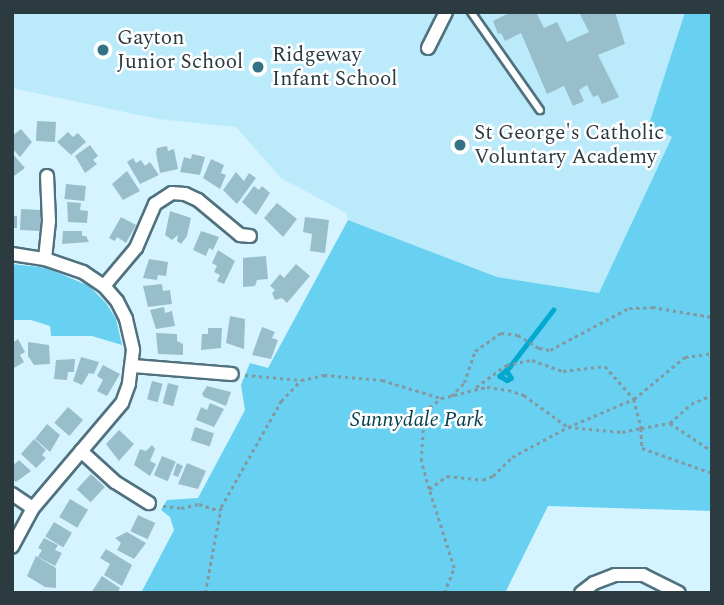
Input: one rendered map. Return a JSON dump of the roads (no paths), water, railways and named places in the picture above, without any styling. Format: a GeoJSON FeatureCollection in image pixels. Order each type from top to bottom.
{"type":"FeatureCollection","features":[{"type":"Feature","properties":{"kind":"street"},"geometry":{"type":"LineString","coordinates":[[428,48],[446,12]]}},
{"type":"Feature","properties":{"kind":"street"},"geometry":{"type":"LineString","coordinates":[[45,259],[49,221],[47,176]]}},
{"type":"Feature","properties":{"kind":"street"},"geometry":{"type":"LineString","coordinates":[[104,286],[136,248],[155,204],[172,192],[186,194],[198,200],[240,234],[250,236]]}},
{"type":"Feature","properties":{"kind":"street"},"geometry":{"type":"LineString","coordinates":[[12,254],[45,259],[83,272],[104,286],[117,301],[131,334],[133,366],[122,403],[33,508],[12,547]]}},
{"type":"Feature","properties":{"kind":"street"},"geometry":{"type":"LineString","coordinates":[[133,366],[232,374]]}},
{"type":"Feature","properties":{"kind":"street"},"geometry":{"type":"LineString","coordinates":[[81,451],[115,482],[149,503]]}},
{"type":"Feature","properties":{"kind":"street"},"geometry":{"type":"LineString","coordinates":[[12,494],[33,508]]}},
{"type":"Feature","properties":{"kind":"street"},"geometry":{"type":"LineString","coordinates":[[581,593],[594,583],[615,575],[643,575],[679,593]]}},
{"type":"Feature","properties":{"kind":"lane"},"geometry":{"type":"LineString","coordinates":[[471,12],[541,110]]}},
{"type":"Feature","properties":{"kind":"waterway"},"geometry":{"type":"LineString","coordinates":[[506,371],[500,376],[507,380],[511,378],[506,371],[553,310]]}},
{"type":"Feature","properties":{"kind":"place","name":"Gayton Junior School"},"geometry":{"type":"Point","coordinates":[103,50]}},
{"type":"Feature","properties":{"kind":"place","name":"Ridgeway Infant School"},"geometry":{"type":"Point","coordinates":[258,67]}},
{"type":"Feature","properties":{"kind":"place","name":"St George's Catholic Voluntary Academy"},"geometry":{"type":"Point","coordinates":[460,145]}},
{"type":"Feature","properties":{"kind":"park label","name":"Sunnydale Park"},"geometry":{"type":"Point","coordinates":[417,420]}}]}
